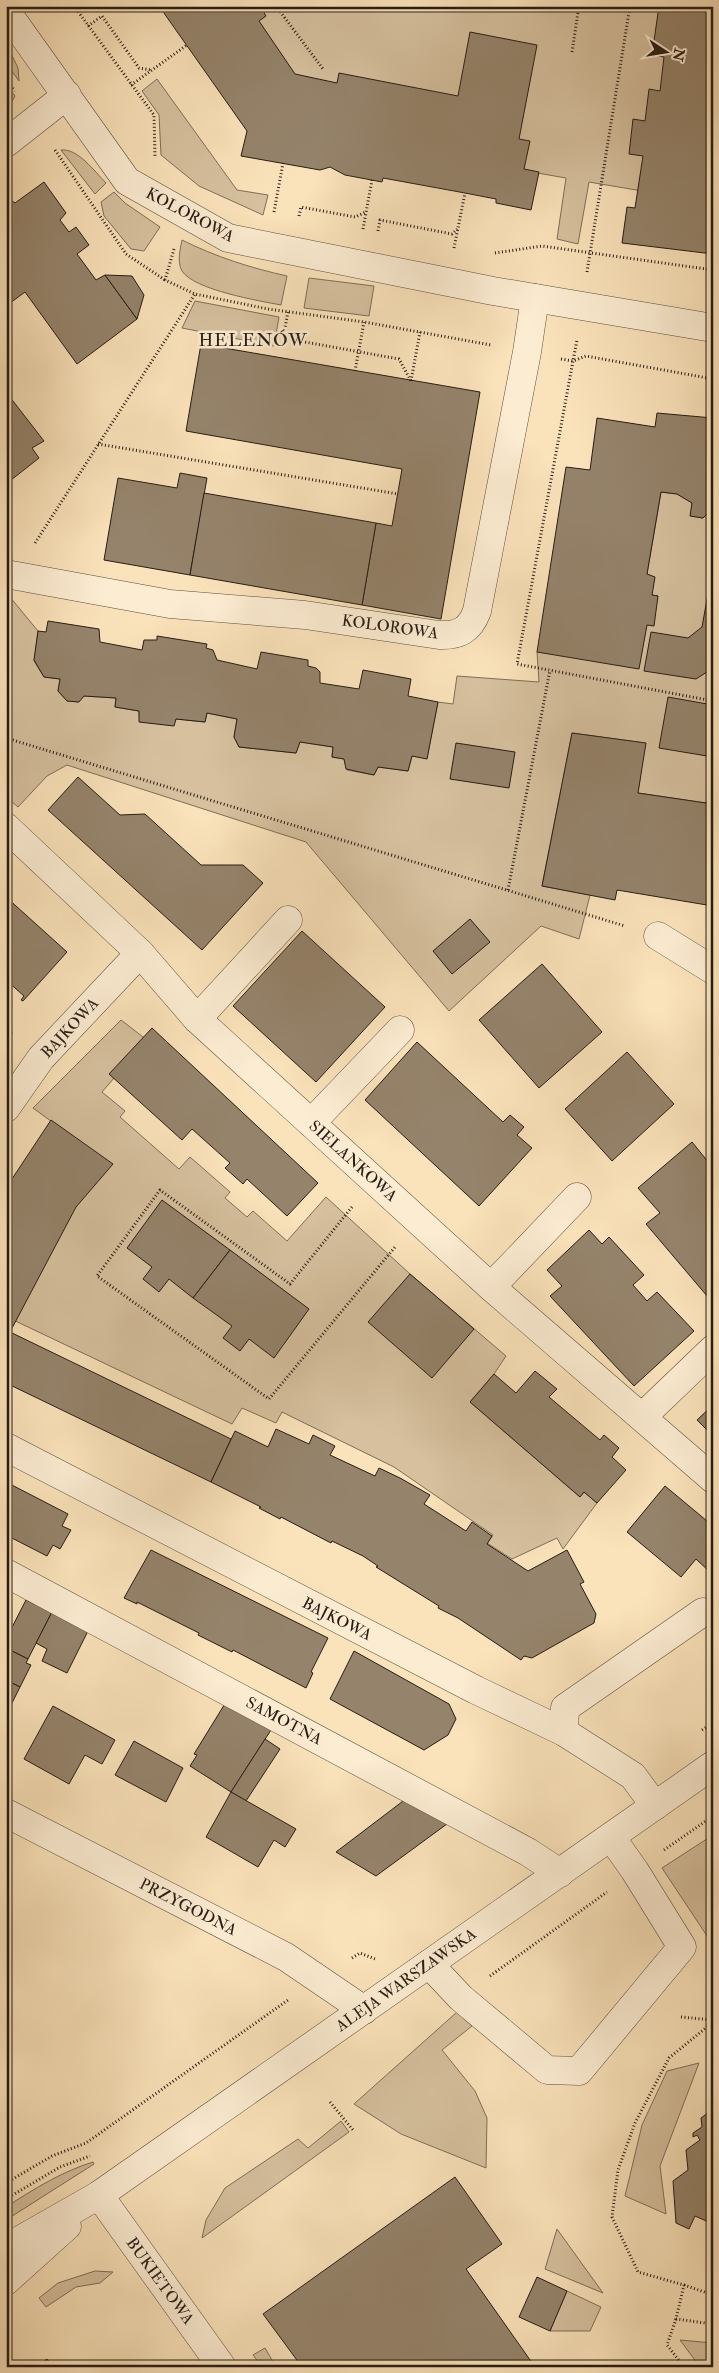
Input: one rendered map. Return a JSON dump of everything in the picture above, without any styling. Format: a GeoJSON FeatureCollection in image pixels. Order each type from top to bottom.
{"type":"FeatureCollection","features":[{"type":"Feature","properties":{"kind":"street","name":"KOLOROWA"},"geometry":{"type":"LineString","coordinates":[[6,10],[127,181],[228,238],[535,298],[713,328]]}},
{"type":"Feature","properties":{"kind":"street"},"geometry":{"type":"LineString","coordinates":[[6,143],[66,95]]}},
{"type":"Feature","properties":{"kind":"street","name":"KOLOROWA"},"geometry":{"type":"LineString","coordinates":[[10,575],[170,604],[305,615],[439,635],[451,636],[464,630],[473,624],[478,611],[535,298]]}},
{"type":"Feature","properties":{"kind":"street","name":"SIELANKOWA"},"geometry":{"type":"LineString","coordinates":[[6,827],[140,953],[197,1019],[491,1287],[713,1480]]}},
{"type":"Feature","properties":{"kind":"street"},"geometry":{"type":"LineString","coordinates":[[197,1019],[288,920]]}},
{"type":"Feature","properties":{"kind":"street"},"geometry":{"type":"LineString","coordinates":[[658,936],[713,970]]}},
{"type":"Feature","properties":{"kind":"street","name":"BAJKOWA"},"geometry":{"type":"LineString","coordinates":[[6,1108],[41,1058],[140,953]]}},
{"type":"Feature","properties":{"kind":"street"},"geometry":{"type":"LineString","coordinates":[[311,1123],[400,1030]]}},
{"type":"Feature","properties":{"kind":"street"},"geometry":{"type":"LineString","coordinates":[[491,1287],[577,1198]]}},
{"type":"Feature","properties":{"kind":"street"},"geometry":{"type":"LineString","coordinates":[[642,1417],[713,1349]]}},
{"type":"Feature","properties":{"kind":"street","name":"BAJKOWA"},"geometry":{"type":"LineString","coordinates":[[6,1447],[476,1690],[564,1732],[633,1776],[655,1806]]}},
{"type":"Feature","properties":{"kind":"street","name":"SAMOTNA"},"geometry":{"type":"LineString","coordinates":[[6,1573],[520,1847],[560,1873]]}},
{"type":"Feature","properties":{"kind":"street"},"geometry":{"type":"LineString","coordinates":[[564,1732],[564,1708],[703,1612]]}},
{"type":"Feature","properties":{"kind":"street","name":"ALEJA WARSZAWSKA"},"geometry":{"type":"LineString","coordinates":[[6,2248],[99,2195],[713,1765]]}},
{"type":"Feature","properties":{"kind":"street","name":"PRZYGODNA"},"geometry":{"type":"LineString","coordinates":[[6,1812],[286,1957],[364,2010]]}},
{"type":"Feature","properties":{"kind":"street"},"geometry":{"type":"LineString","coordinates":[[429,1964],[461,1998],[547,2070],[579,2071],[682,1947],[635,1871],[610,1837]]}},
{"type":"Feature","properties":{"kind":"street","name":"ALEJA WARSZAWSKA"},"geometry":{"type":"LineString","coordinates":[[6,2281],[99,2195]]}},
{"type":"Feature","properties":{"kind":"street","name":"BUKIETOWA"},"geometry":{"type":"LineString","coordinates":[[99,2195],[222,2367]]}},
{"type":"Feature","properties":{"kind":"path"},"geometry":{"type":"LineString","coordinates":[[74,6],[154,115],[155,160]]}},
{"type":"Feature","properties":{"kind":"path"},"geometry":{"type":"LineString","coordinates":[[276,6],[323,69]]}},
{"type":"Feature","properties":{"kind":"path"},"geometry":{"type":"LineString","coordinates":[[572,52],[579,6]]}},
{"type":"Feature","properties":{"kind":"path"},"geometry":{"type":"LineString","coordinates":[[630,6],[590,254],[713,270]]}},
{"type":"Feature","properties":{"kind":"path"},"geometry":{"type":"LineString","coordinates":[[88,26],[102,16],[139,68],[151,70]]}},
{"type":"Feature","properties":{"kind":"path"},"geometry":{"type":"LineString","coordinates":[[131,84],[187,45]]}},
{"type":"Feature","properties":{"kind":"path"},"geometry":{"type":"LineString","coordinates":[[6,80],[126,254],[165,280]]}},
{"type":"Feature","properties":{"kind":"path"},"geometry":{"type":"LineString","coordinates":[[276,197],[283,163]]}},
{"type":"Feature","properties":{"kind":"path"},"geometry":{"type":"LineString","coordinates":[[363,227],[372,180]]}},
{"type":"Feature","properties":{"kind":"path"},"geometry":{"type":"LineString","coordinates":[[455,243],[465,193]]}},
{"type":"Feature","properties":{"kind":"path"},"geometry":{"type":"LineString","coordinates":[[298,225],[301,207],[355,217],[366,212]]}},
{"type":"Feature","properties":{"kind":"path"},"geometry":{"type":"LineString","coordinates":[[376,240],[380,220],[452,234],[457,228]]}},
{"type":"Feature","properties":{"kind":"path"},"geometry":{"type":"LineString","coordinates":[[10,575],[195,294]]}},
{"type":"Feature","properties":{"kind":"path"},"geometry":{"type":"LineString","coordinates":[[288,312],[282,338],[399,358],[411,381],[420,332]]}},
{"type":"Feature","properties":{"kind":"path"},"geometry":{"type":"LineString","coordinates":[[355,371],[364,322]]}},
{"type":"Feature","properties":{"kind":"path"},"geometry":{"type":"LineString","coordinates":[[713,379],[586,356],[573,361],[517,664],[713,701]]}},
{"type":"Feature","properties":{"kind":"path"},"geometry":{"type":"LineString","coordinates":[[98,444],[398,494]]}},
{"type":"Feature","properties":{"kind":"path"},"geometry":{"type":"LineString","coordinates":[[508,890],[550,670]]}},
{"type":"Feature","properties":{"kind":"path"},"geometry":{"type":"LineString","coordinates":[[6,738],[658,936]]}},
{"type":"Feature","properties":{"kind":"path"},"geometry":{"type":"LineString","coordinates":[[375,1181],[357,1200],[290,1284],[160,1190],[97,1276],[269,1399],[417,1220]]}},
{"type":"Feature","properties":{"kind":"path"},"geometry":{"type":"LineString","coordinates":[[697,1734],[713,1723]]}},
{"type":"Feature","properties":{"kind":"path"},"geometry":{"type":"LineString","coordinates":[[461,1998],[713,1816]]}},
{"type":"Feature","properties":{"kind":"path"},"geometry":{"type":"LineString","coordinates":[[6,2183],[52,2156],[86,2142],[319,1978],[360,1953],[374,1959],[382,1954]]}},
{"type":"Feature","properties":{"kind":"path"},"geometry":{"type":"LineString","coordinates":[[681,2017],[713,2021]]}},
{"type":"Feature","properties":{"kind":"path"},"geometry":{"type":"LineString","coordinates":[[713,2021],[669,2058],[635,2123],[618,2170],[612,2217],[638,2272],[713,2295]]}},
{"type":"Feature","properties":{"kind":"path"},"geometry":{"type":"LineString","coordinates":[[330,2102],[353,2130]]}},
{"type":"Feature","properties":{"kind":"path"},"geometry":{"type":"LineString","coordinates":[[684,2285],[676,2319],[666,2345],[684,2367]]}},
{"type":"Feature","properties":{"kind":"path"},"geometry":{"type":"LineString","coordinates":[[676,2319],[713,2324]]}},
{"type":"Feature","properties":{"kind":"shaded area"},"geometry":{"type":"Polygon","coordinates":[[[190,6],[713,6],[713,203],[589,182],[578,244],[557,239],[566,178],[280,128],[190,6]]]}},
{"type":"Feature","properties":{"kind":"shaded area"},"geometry":{"type":"Polygon","coordinates":[[[6,43],[18,68],[19,81],[6,63],[6,43]]]}},
{"type":"Feature","properties":{"kind":"shaded area"},"geometry":{"type":"Polygon","coordinates":[[[157,79],[237,190],[268,195],[263,215],[199,186],[161,155],[159,115],[142,91],[157,79]]]}},
{"type":"Feature","properties":{"kind":"shaded area"},"geometry":{"type":"Polygon","coordinates":[[[6,84],[15,96],[6,112],[6,84]]]}},
{"type":"Feature","properties":{"kind":"shaded area"},"geometry":{"type":"Polygon","coordinates":[[[61,150],[67,150],[80,157],[106,183],[95,194],[61,150]]]}},
{"type":"Feature","properties":{"kind":"shaded area"},"geometry":{"type":"Polygon","coordinates":[[[114,192],[125,203],[160,227],[144,251],[131,249],[104,216],[101,202],[114,192]]]}},
{"type":"Feature","properties":{"kind":"shaded area"},"geometry":{"type":"Polygon","coordinates":[[[182,240],[234,261],[287,276],[281,305],[228,294],[189,278],[182,271],[180,264],[179,256],[182,240]]]}},
{"type":"Feature","properties":{"kind":"shaded area"},"geometry":{"type":"Polygon","coordinates":[[[309,278],[374,286],[369,316],[304,308],[309,278]]]}},
{"type":"Feature","properties":{"kind":"shaded area"},"geometry":{"type":"Polygon","coordinates":[[[195,301],[279,317],[274,346],[182,328],[195,301]]]}},
{"type":"Feature","properties":{"kind":"shaded area"},"geometry":{"type":"Polygon","coordinates":[[[661,492],[677,494],[692,503],[691,516],[703,518],[713,508],[713,804],[638,793],[645,743],[572,733],[542,886],[590,895],[579,939],[541,926],[449,1011],[306,842],[67,765],[47,776],[18,807],[6,797],[6,602],[10,597],[38,631],[34,661],[44,677],[60,679],[58,691],[67,701],[78,702],[84,696],[116,698],[115,707],[139,711],[140,722],[176,719],[205,722],[207,713],[237,719],[234,737],[239,747],[296,753],[300,742],[333,747],[332,757],[344,759],[347,770],[374,775],[378,767],[408,771],[412,756],[427,758],[438,702],[453,704],[457,676],[539,682],[537,652],[647,625],[658,596],[652,595],[647,574],[661,492]]]}},
{"type":"Feature","properties":{"kind":"shaded area"},"geometry":{"type":"Polygon","coordinates":[[[121,1020],[147,1040],[102,1092],[125,1111],[120,1117],[179,1169],[190,1157],[230,1192],[225,1198],[247,1217],[253,1211],[287,1241],[326,1197],[410,1274],[506,1356],[494,1374],[470,1402],[580,1497],[584,1492],[597,1503],[563,1549],[557,1538],[512,1559],[487,1543],[493,1535],[394,1467],[282,1412],[276,1423],[242,1408],[232,1424],[7,1317],[104,1160],[33,1108],[121,1020]]]}},
{"type":"Feature","properties":{"kind":"shaded area"},"geometry":{"type":"Polygon","coordinates":[[[713,1835],[713,1945],[662,1868],[713,1835]]]}},
{"type":"Feature","properties":{"kind":"shaded area"},"geometry":{"type":"Polygon","coordinates":[[[457,2012],[472,2026],[442,2050],[475,2091],[487,2118],[486,2168],[401,2134],[354,2104],[457,2012]]]}},
{"type":"Feature","properties":{"kind":"shaded area"},"geometry":{"type":"Polygon","coordinates":[[[699,2063],[660,2166],[666,2214],[625,2196],[642,2125],[667,2071],[699,2063]]]}},
{"type":"Feature","properties":{"kind":"shaded area"},"geometry":{"type":"Polygon","coordinates":[[[341,2121],[349,2132],[202,2238],[206,2220],[225,2188],[298,2139],[308,2148],[341,2121]]]}},
{"type":"Feature","properties":{"kind":"shaded area"},"geometry":{"type":"Polygon","coordinates":[[[93,2162],[94,2164],[6,2220],[6,2207],[37,2187],[93,2162]]]}},
{"type":"Feature","properties":{"kind":"shaded area"},"geometry":{"type":"Polygon","coordinates":[[[557,2229],[603,2293],[545,2269],[557,2229]]]}},
{"type":"Feature","properties":{"kind":"shaded area"},"geometry":{"type":"Polygon","coordinates":[[[95,2271],[113,2272],[100,2283],[76,2287],[46,2307],[39,2298],[58,2283],[95,2271]]]}},
{"type":"Feature","properties":{"kind":"shaded area"},"geometry":{"type":"Polygon","coordinates":[[[567,2291],[601,2307],[590,2331],[550,2331],[567,2291]]]}},
{"type":"Feature","properties":{"kind":"shaded area"},"geometry":{"type":"Polygon","coordinates":[[[680,2340],[713,2343],[713,2367],[700,2367],[680,2340]]]}},
{"type":"Feature","properties":{"kind":"shaded area"},"geometry":{"type":"Polygon","coordinates":[[[265,2348],[276,2367],[262,2367],[253,2355],[265,2348]]]}},
{"type":"Feature","properties":{"kind":"building"},"geometry":{"type":"Polygon","coordinates":[[[159,6],[260,6],[266,16],[259,21],[295,74],[337,83],[339,73],[458,96],[470,32],[537,45],[519,139],[530,141],[524,169],[539,172],[531,210],[496,203],[496,199],[465,193],[383,178],[382,182],[345,175],[330,167],[320,170],[241,156],[247,131],[159,6]]]}},
{"type":"Feature","properties":{"kind":"building"},"geometry":{"type":"Polygon","coordinates":[[[659,6],[713,6],[713,254],[622,243],[627,207],[635,208],[643,156],[629,154],[633,119],[645,121],[649,89],[660,91],[664,57],[652,55],[659,6]]]}},
{"type":"Feature","properties":{"kind":"building"},"geometry":{"type":"Polygon","coordinates":[[[44,182],[66,213],[60,220],[69,232],[76,227],[89,245],[77,254],[96,280],[105,275],[137,319],[77,364],[25,292],[6,306],[6,204],[11,200],[15,203],[44,182]]]}},
{"type":"Feature","properties":{"kind":"building"},"geometry":{"type":"Polygon","coordinates":[[[105,275],[132,276],[144,295],[137,319],[105,275]]]}},
{"type":"Feature","properties":{"kind":"building"},"geometry":{"type":"Polygon","coordinates":[[[201,344],[480,392],[441,619],[362,605],[376,523],[392,526],[402,469],[186,431],[201,344]]]}},
{"type":"Feature","properties":{"kind":"building"},"geometry":{"type":"Polygon","coordinates":[[[6,392],[44,441],[32,448],[39,458],[6,484],[6,392]]]}},
{"type":"Feature","properties":{"kind":"building"},"geometry":{"type":"Polygon","coordinates":[[[657,413],[713,418],[713,508],[703,518],[690,516],[692,503],[677,494],[661,492],[647,574],[655,577],[652,595],[658,596],[654,626],[647,625],[639,669],[537,652],[566,467],[590,470],[597,418],[655,427],[657,413]]]}},
{"type":"Feature","properties":{"kind":"building"},"geometry":{"type":"Polygon","coordinates":[[[180,473],[207,478],[190,575],[104,560],[118,478],[177,488],[180,473]]]}},
{"type":"Feature","properties":{"kind":"building"},"geometry":{"type":"Polygon","coordinates":[[[204,493],[376,523],[362,605],[190,575],[204,493]]]}},
{"type":"Feature","properties":{"kind":"building"},"geometry":{"type":"Polygon","coordinates":[[[713,566],[713,668],[696,679],[644,671],[651,632],[688,638],[702,627],[713,566]]]}},
{"type":"Feature","properties":{"kind":"building"},"geometry":{"type":"Polygon","coordinates":[[[48,621],[99,629],[100,642],[142,650],[144,640],[157,640],[157,636],[207,644],[206,648],[213,650],[217,660],[257,669],[261,652],[308,660],[308,666],[316,668],[320,672],[320,683],[359,689],[363,670],[411,679],[408,696],[438,702],[427,759],[412,756],[408,771],[378,767],[374,775],[346,769],[344,759],[332,757],[333,747],[300,742],[296,753],[239,747],[234,737],[237,719],[207,713],[205,722],[176,719],[174,726],[139,722],[139,711],[115,707],[116,698],[84,696],[79,702],[67,701],[58,691],[60,679],[44,677],[34,660],[38,631],[46,632],[48,621]]]}},
{"type":"Feature","properties":{"kind":"building"},"geometry":{"type":"Polygon","coordinates":[[[668,697],[713,705],[713,757],[659,748],[668,697]]]}},
{"type":"Feature","properties":{"kind":"building"},"geometry":{"type":"Polygon","coordinates":[[[572,733],[646,743],[638,793],[713,804],[713,906],[617,890],[615,900],[542,886],[572,733]]]}},
{"type":"Feature","properties":{"kind":"building"},"geometry":{"type":"Polygon","coordinates":[[[456,743],[515,752],[509,788],[450,779],[456,743]]]}},
{"type":"Feature","properties":{"kind":"building"},"geometry":{"type":"Polygon","coordinates":[[[78,777],[120,815],[145,814],[201,865],[243,865],[263,883],[202,950],[48,810],[78,777]]]}},
{"type":"Feature","properties":{"kind":"building"},"geometry":{"type":"Polygon","coordinates":[[[6,897],[67,952],[23,1001],[21,1000],[24,996],[6,980],[6,897]]]}},
{"type":"Feature","properties":{"kind":"building"},"geometry":{"type":"Polygon","coordinates":[[[470,919],[490,942],[452,974],[433,951],[470,919]]]}},
{"type":"Feature","properties":{"kind":"building"},"geometry":{"type":"Polygon","coordinates":[[[302,931],[385,1007],[316,1082],[233,1006],[302,931]]]}},
{"type":"Feature","properties":{"kind":"building"},"geometry":{"type":"Polygon","coordinates":[[[542,964],[602,1032],[539,1088],[479,1020],[542,964]]]}},
{"type":"Feature","properties":{"kind":"building"},"geometry":{"type":"Polygon","coordinates":[[[152,1028],[318,1183],[287,1216],[247,1179],[243,1184],[225,1168],[230,1163],[192,1129],[182,1140],[109,1074],[152,1028]]]}},
{"type":"Feature","properties":{"kind":"building"},"geometry":{"type":"Polygon","coordinates":[[[417,1042],[503,1122],[510,1115],[524,1127],[517,1135],[532,1148],[479,1206],[365,1100],[417,1042]]]}},
{"type":"Feature","properties":{"kind":"building"},"geometry":{"type":"Polygon","coordinates":[[[627,1052],[674,1104],[612,1161],[565,1109],[627,1052]]]}},
{"type":"Feature","properties":{"kind":"building"},"geometry":{"type":"Polygon","coordinates":[[[51,1120],[113,1164],[76,1207],[10,1332],[231,1439],[211,1482],[6,1383],[6,1188],[51,1120]]]}},
{"type":"Feature","properties":{"kind":"building"},"geometry":{"type":"Polygon","coordinates":[[[692,1142],[713,1168],[713,1303],[646,1224],[660,1213],[638,1188],[692,1142]]]}},
{"type":"Feature","properties":{"kind":"building"},"geometry":{"type":"Polygon","coordinates":[[[162,1200],[230,1250],[193,1298],[169,1279],[159,1292],[143,1279],[152,1267],[127,1248],[162,1200]]]}},
{"type":"Feature","properties":{"kind":"building"},"geometry":{"type":"Polygon","coordinates":[[[589,1230],[602,1244],[609,1237],[644,1275],[633,1285],[647,1301],[657,1292],[694,1331],[634,1386],[550,1296],[562,1286],[547,1270],[589,1230]]]}},
{"type":"Feature","properties":{"kind":"building"},"geometry":{"type":"Polygon","coordinates":[[[230,1250],[309,1309],[274,1358],[249,1339],[240,1351],[223,1338],[232,1326],[193,1298],[230,1250]]]}},
{"type":"Feature","properties":{"kind":"building"},"geometry":{"type":"Polygon","coordinates":[[[410,1274],[474,1329],[432,1378],[368,1322],[410,1274]]]}},
{"type":"Feature","properties":{"kind":"building"},"geometry":{"type":"Polygon","coordinates":[[[535,1371],[557,1389],[549,1397],[600,1440],[604,1435],[619,1448],[612,1457],[626,1470],[597,1503],[584,1492],[580,1497],[470,1402],[494,1374],[516,1393],[535,1371]]]}},
{"type":"Feature","properties":{"kind":"building"},"geometry":{"type":"Polygon","coordinates":[[[713,1405],[713,1436],[697,1420],[713,1405]]]}},
{"type":"Feature","properties":{"kind":"building"},"geometry":{"type":"Polygon","coordinates":[[[276,1429],[309,1444],[313,1435],[335,1446],[330,1455],[375,1476],[379,1468],[400,1478],[430,1495],[424,1504],[466,1531],[472,1522],[492,1536],[487,1544],[528,1571],[567,1550],[584,1582],[580,1584],[596,1614],[594,1623],[532,1658],[524,1656],[521,1660],[458,1618],[438,1608],[439,1606],[376,1567],[378,1566],[363,1556],[332,1541],[331,1543],[281,1517],[280,1519],[259,1508],[261,1507],[211,1482],[235,1431],[268,1447],[276,1429]]]}},
{"type":"Feature","properties":{"kind":"building"},"geometry":{"type":"Polygon","coordinates":[[[6,1482],[68,1514],[62,1526],[71,1530],[60,1549],[53,1545],[47,1556],[6,1535],[6,1482]]]}},
{"type":"Feature","properties":{"kind":"building"},"geometry":{"type":"Polygon","coordinates":[[[665,1486],[707,1521],[713,1513],[713,1569],[710,1572],[696,1559],[681,1577],[627,1532],[665,1486]]]}},
{"type":"Feature","properties":{"kind":"building"},"geometry":{"type":"Polygon","coordinates":[[[151,1550],[328,1638],[311,1672],[313,1673],[306,1688],[233,1650],[232,1652],[198,1635],[199,1633],[137,1602],[137,1604],[124,1598],[151,1550]]]}},
{"type":"Feature","properties":{"kind":"building"},"geometry":{"type":"Polygon","coordinates":[[[26,1600],[52,1612],[28,1659],[6,1648],[6,1639],[26,1600]]]}},
{"type":"Feature","properties":{"kind":"building"},"geometry":{"type":"Polygon","coordinates":[[[52,1612],[89,1629],[67,1673],[42,1661],[47,1649],[36,1643],[52,1612]]]}},
{"type":"Feature","properties":{"kind":"building"},"geometry":{"type":"Polygon","coordinates":[[[6,1648],[28,1659],[26,1663],[31,1665],[20,1687],[6,1680],[6,1648]]]}},
{"type":"Feature","properties":{"kind":"building"},"geometry":{"type":"Polygon","coordinates":[[[354,1651],[449,1704],[456,1719],[448,1735],[424,1750],[330,1699],[354,1651]]]}},
{"type":"Feature","properties":{"kind":"building"},"geometry":{"type":"Polygon","coordinates":[[[6,1680],[20,1687],[6,1715],[6,1680]]]}},
{"type":"Feature","properties":{"kind":"building"},"geometry":{"type":"Polygon","coordinates":[[[226,1702],[271,1730],[231,1792],[190,1766],[197,1755],[194,1754],[226,1702]]]}},
{"type":"Feature","properties":{"kind":"building"},"geometry":{"type":"Polygon","coordinates":[[[53,1706],[115,1740],[102,1764],[85,1755],[69,1784],[24,1759],[53,1706]]]}},
{"type":"Feature","properties":{"kind":"building"},"geometry":{"type":"Polygon","coordinates":[[[265,1739],[280,1749],[246,1801],[231,1792],[265,1739]]]}},
{"type":"Feature","properties":{"kind":"building"},"geometry":{"type":"Polygon","coordinates":[[[134,1741],[183,1768],[166,1802],[115,1775],[134,1741]]]}},
{"type":"Feature","properties":{"kind":"building"},"geometry":{"type":"Polygon","coordinates":[[[231,1792],[296,1829],[285,1847],[274,1840],[258,1867],[206,1837],[231,1792]]]}},
{"type":"Feature","properties":{"kind":"building"},"geometry":{"type":"Polygon","coordinates":[[[411,1795],[451,1821],[376,1876],[336,1852],[411,1795]]]}},
{"type":"Feature","properties":{"kind":"building"},"geometry":{"type":"Polygon","coordinates":[[[713,2098],[713,2106],[711,2103],[708,2105],[708,2101],[713,2098]]]}},
{"type":"Feature","properties":{"kind":"building"},"geometry":{"type":"Polygon","coordinates":[[[713,2109],[713,2224],[695,2216],[689,2229],[676,2223],[673,2181],[688,2170],[686,2150],[700,2140],[697,2135],[693,2137],[693,2133],[702,2127],[701,2118],[713,2109]]]}},
{"type":"Feature","properties":{"kind":"building"},"geometry":{"type":"Polygon","coordinates":[[[455,2177],[502,2244],[466,2269],[535,2367],[302,2367],[263,2314],[455,2177]]]}},
{"type":"Feature","properties":{"kind":"building"},"geometry":{"type":"Polygon","coordinates":[[[537,2277],[567,2291],[550,2331],[519,2317],[537,2277]]]}},
{"type":"Feature","properties":{"kind":"building"},"geometry":{"type":"Polygon","coordinates":[[[47,2359],[53,2367],[37,2367],[47,2359]]]}},
{"type":"Feature","properties":{"kind":"district","name":"HELENÓW"},"geometry":{"type":"Point","coordinates":[253,340]}}]}
